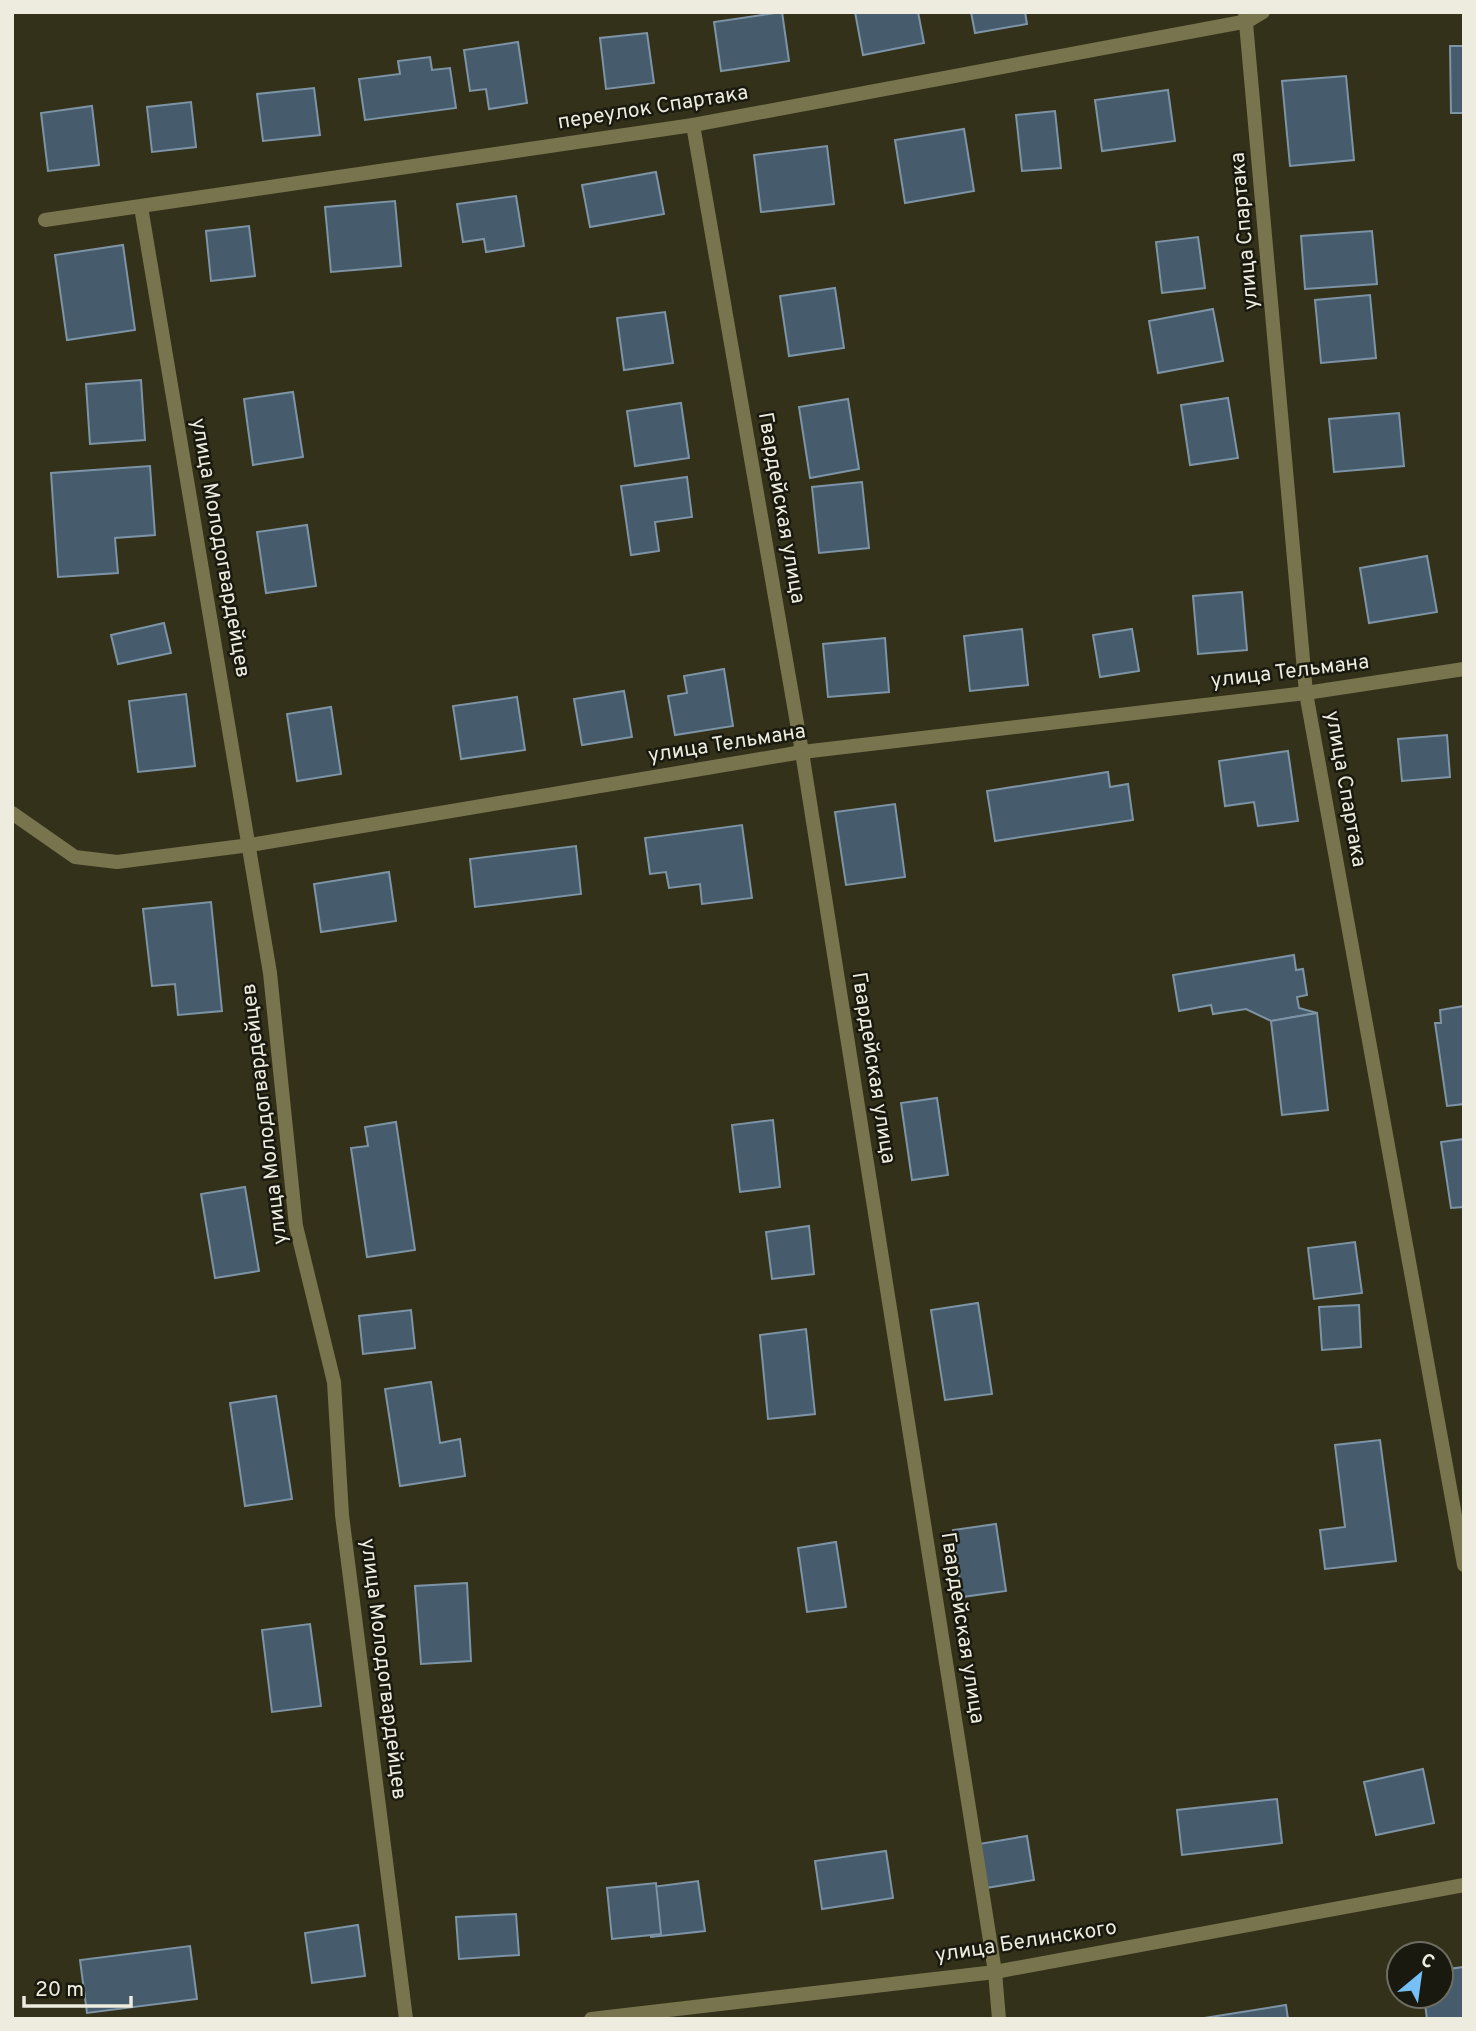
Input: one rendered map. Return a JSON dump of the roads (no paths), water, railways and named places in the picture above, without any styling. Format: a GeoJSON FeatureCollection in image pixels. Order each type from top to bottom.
{"type":"FeatureCollection","features":[{"type":"Feature","properties":{"kind":"street","name":"переулок Спартака"},"geometry":{"type":"LineString","coordinates":[[45,220],[693,125],[1263,12]]}},
{"type":"Feature","properties":{"kind":"street","name":"улица Спартака"},"geometry":{"type":"LineString","coordinates":[[1246,17],[1306,693],[1464,1565]]}},
{"type":"Feature","properties":{"kind":"street","name":"Гвардейская улица"},"geometry":{"type":"LineString","coordinates":[[693,125],[802,752],[995,1972],[999,2019]]}},
{"type":"Feature","properties":{"kind":"street","name":"улица Молодогвардейцев"},"geometry":{"type":"LineString","coordinates":[[141,207],[270,973],[296,1226],[334,1382],[342,1515],[406,2019]]}},
{"type":"Feature","properties":{"kind":"street","name":"улица Тельмана"},"geometry":{"type":"LineString","coordinates":[[12,813],[75,857],[117,862],[250,845],[802,752],[1306,693],[1464,669]]}},
{"type":"Feature","properties":{"kind":"street","name":"улица Белинского"},"geometry":{"type":"LineString","coordinates":[[591,2019],[995,1972],[1464,1885]]}}]}
